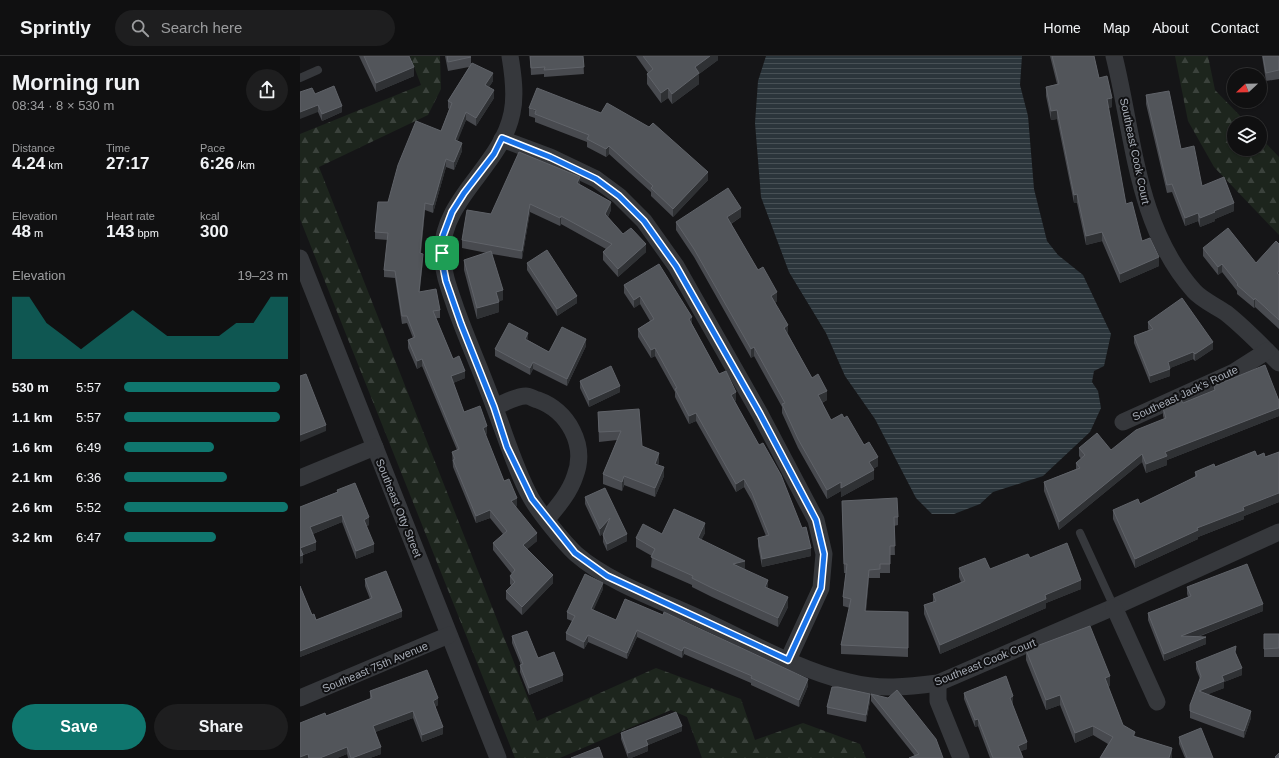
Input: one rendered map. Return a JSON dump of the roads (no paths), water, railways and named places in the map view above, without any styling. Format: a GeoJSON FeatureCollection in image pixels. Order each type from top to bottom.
{"type":"FeatureCollection","features":[{"type":"Feature","properties":{"kind":"street","name":"Southeast Cook Court"},"geometry":{"type":"LineString","coordinates":[[510,56],[514,80],[512,112],[494,154],[464,193],[452,212],[443,236],[442,253],[446,281],[513,460],[532,499],[575,553],[607,576],[788,660],[849,682],[880,688],[910,687],[938,683],[1114,607],[1279,532]]}},
{"type":"Feature","properties":{"kind":"street","name":"Southeast Cook Court"},"geometry":{"type":"LineString","coordinates":[[1114,56],[1128,115],[1137,169],[1151,220],[1167,254],[1195,292],[1226,313],[1279,363]]}},
{"type":"Feature","properties":{"kind":"street"},"geometry":{"type":"LineString","coordinates":[[502,138],[550,157],[596,179],[619,196],[644,221],[676,266],[760,414],[816,520],[824,554],[821,588],[788,660]]}},
{"type":"Feature","properties":{"kind":"street","name":"Southeast Otty Street"},"geometry":{"type":"LineString","coordinates":[[300,258],[498,758]]}},
{"type":"Feature","properties":{"kind":"street","name":"Southeast Jack's Route"},"geometry":{"type":"LineString","coordinates":[[1123,422],[1234,372],[1267,351]]}},
{"type":"Feature","properties":{"kind":"street"},"geometry":{"type":"LineString","coordinates":[[494,407],[506,401],[527,396],[549,404],[565,418],[576,438],[578,464],[575,476],[561,503],[547,519]]}},
{"type":"Feature","properties":{"kind":"street"},"geometry":{"type":"LineString","coordinates":[[300,478],[375,447]]}},
{"type":"Feature","properties":{"kind":"street"},"geometry":{"type":"LineString","coordinates":[[1114,607],[1157,702]]}},
{"type":"Feature","properties":{"kind":"street","name":"Southeast 75th Avenue"},"geometry":{"type":"LineString","coordinates":[[300,698],[449,635]]}},
{"type":"Feature","properties":{"kind":"street"},"geometry":{"type":"LineString","coordinates":[[938,683],[938,701],[961,758]]}},
{"type":"Feature","properties":{"kind":"lane"},"geometry":{"type":"LineString","coordinates":[[300,78],[318,70]]}},
{"type":"Feature","properties":{"kind":"lane"},"geometry":{"type":"LineString","coordinates":[[1080,533],[1114,607]]}}]}
